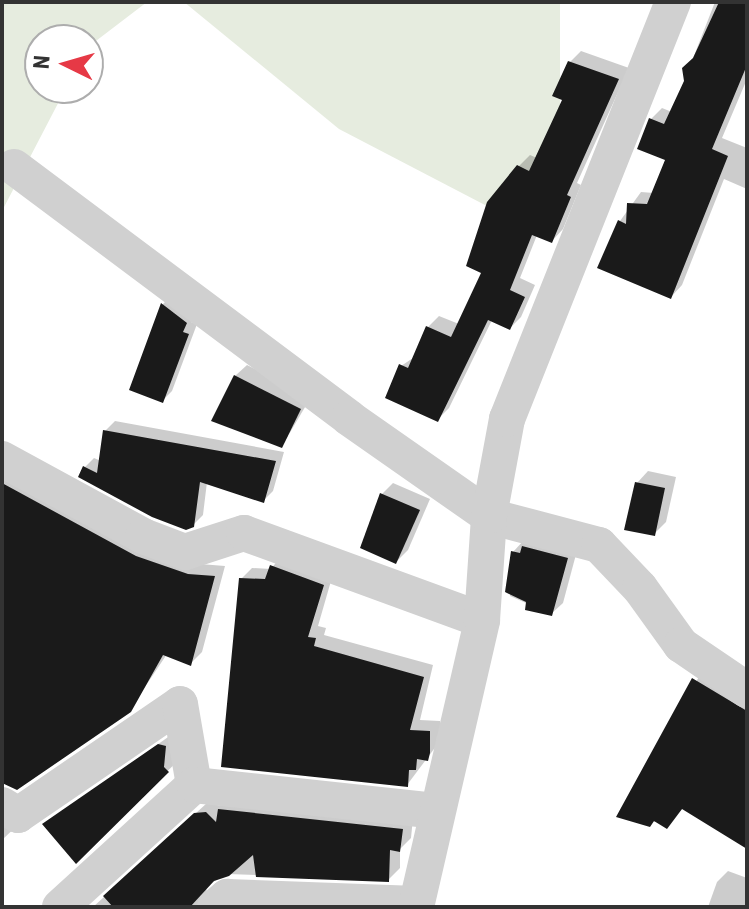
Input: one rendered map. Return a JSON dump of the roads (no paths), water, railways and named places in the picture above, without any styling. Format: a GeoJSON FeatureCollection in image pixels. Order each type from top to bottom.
{"type":"FeatureCollection","features":[{"type":"Feature","properties":{"kind":"street"},"geometry":{"type":"LineString","coordinates":[[215,907],[227,897],[416,906],[482,620],[489,516],[507,419],[673,2]]}},
{"type":"Feature","properties":{"kind":"street"},"geometry":{"type":"LineString","coordinates":[[14,167],[349,418],[489,516],[599,545],[640,588],[681,645],[747,690]]}},
{"type":"Feature","properties":{"kind":"street"},"geometry":{"type":"LineString","coordinates":[[2,459],[143,536],[185,552],[244,533],[482,620]]}},
{"type":"Feature","properties":{"kind":"street"},"geometry":{"type":"LineString","coordinates":[[2,805],[18,815],[180,704],[194,785]]}},
{"type":"Feature","properties":{"kind":"street"},"geometry":{"type":"LineString","coordinates":[[60,907],[194,785],[436,811]]}}]}
